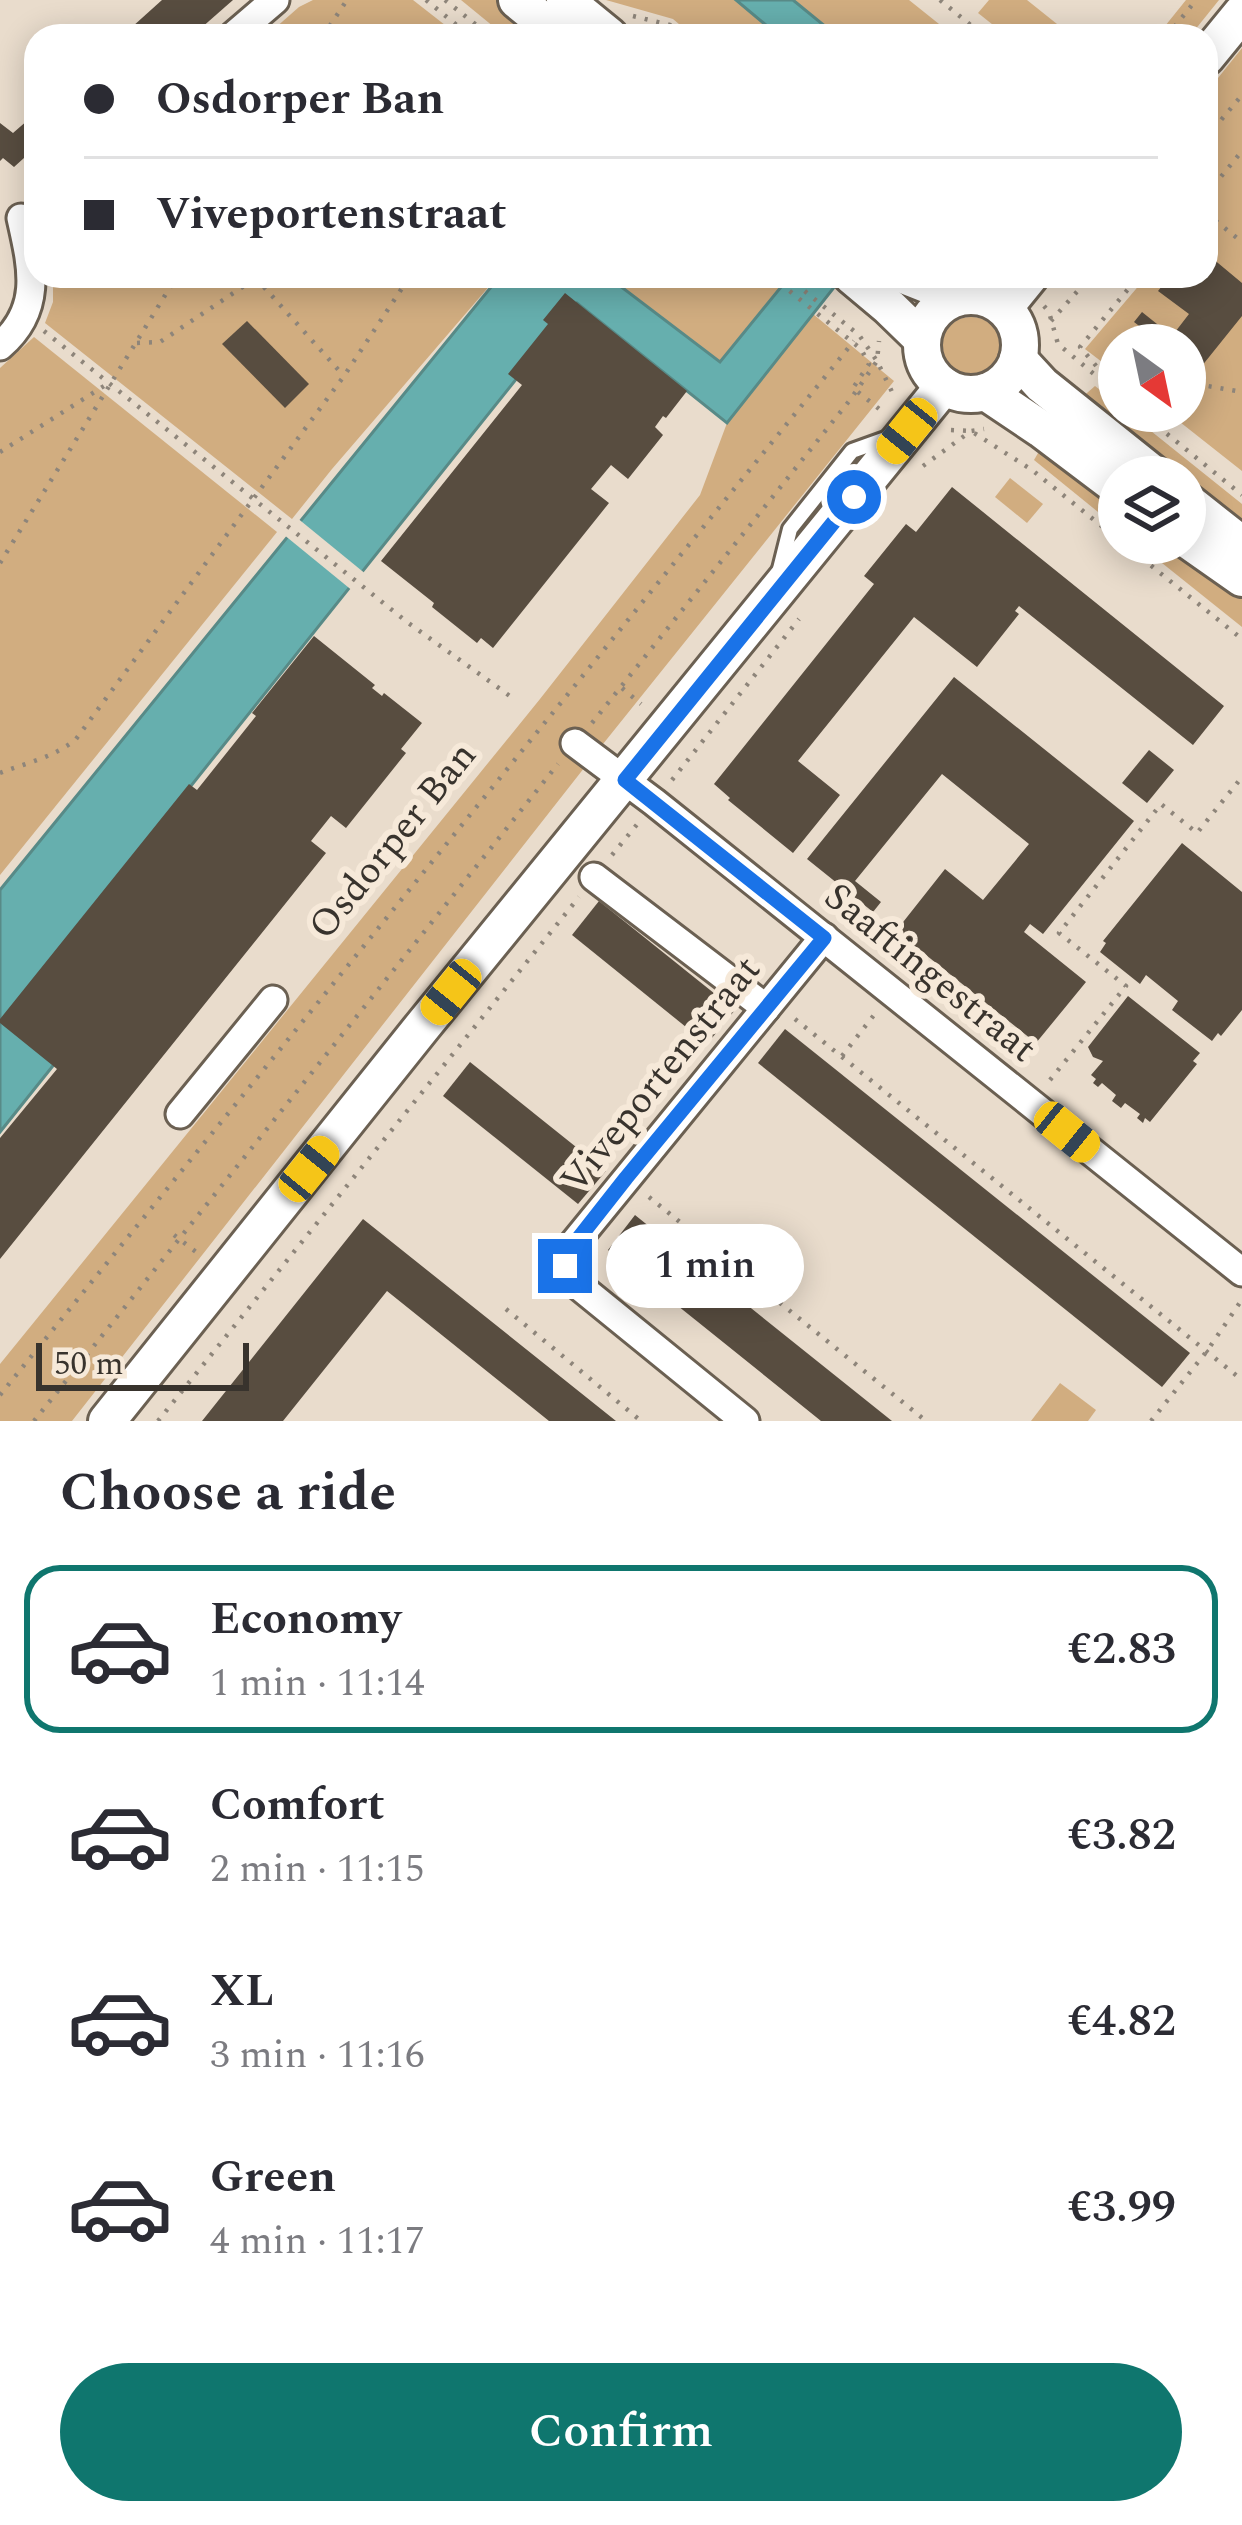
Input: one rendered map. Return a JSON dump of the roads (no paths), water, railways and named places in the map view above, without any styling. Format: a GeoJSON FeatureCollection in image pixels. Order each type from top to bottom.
{"type":"FeatureCollection","features":[{"type":"Feature","properties":{"kind":"street"},"geometry":{"type":"LineString","coordinates":[[247,24],[275,0]]}},
{"type":"Feature","properties":{"kind":"street"},"geometry":{"type":"LineString","coordinates":[[517,0],[546,24]]}},
{"type":"Feature","properties":{"kind":"street"},"geometry":{"type":"LineString","coordinates":[[565,0],[594,24]]}},
{"type":"Feature","properties":{"kind":"street"},"geometry":{"type":"LineString","coordinates":[[1218,42],[1242,13]]}},
{"type":"Feature","properties":{"kind":"street"},"geometry":{"type":"LineString","coordinates":[[0,346],[26,316],[31,288]]}},
{"type":"Feature","properties":{"kind":"street"},"geometry":{"type":"LineString","coordinates":[[879,288],[922,339]]}},
{"type":"Feature","properties":{"kind":"street"},"geometry":{"type":"LineString","coordinates":[[886,288],[991,300],[1019,290]]}},
{"type":"Feature","properties":{"kind":"street"},"geometry":{"type":"LineString","coordinates":[[959,297],[945,302],[926,325],[923,357],[944,386],[971,394],[986,392],[1006,379],[1018,359],[1013,319],[1019,290]]}},
{"type":"Feature","properties":{"kind":"street"},"geometry":{"type":"LineString","coordinates":[[1018,359],[1042,385],[1130,456]]}},
{"type":"Feature","properties":{"kind":"street"},"geometry":{"type":"LineString","coordinates":[[107,1421],[578,837],[640,791],[785,609],[907,431],[944,386]]}},
{"type":"Feature","properties":{"kind":"street"},"geometry":{"type":"LineString","coordinates":[[986,392],[1098,472]]}},
{"type":"Feature","properties":{"kind":"street"},"geometry":{"type":"LineString","coordinates":[[1206,517],[1242,545]]}},
{"type":"Feature","properties":{"kind":"street"},"geometry":{"type":"LineString","coordinates":[[1206,553],[1242,578]]}},
{"type":"Feature","properties":{"kind":"street","name":"Saaftingestraat"},"geometry":{"type":"LineString","coordinates":[[575,743],[1242,1272]]}},
{"type":"Feature","properties":{"kind":"street"},"geometry":{"type":"LineString","coordinates":[[594,877],[769,1004]]}},
{"type":"Feature","properties":{"kind":"street","name":"Viveportenstraat"},"geometry":{"type":"LineString","coordinates":[[736,1418],[574,1282],[565,1266],[571,1248],[626,1178],[824,938]]}},
{"type":"Feature","properties":{"kind":"street"},"geometry":{"type":"LineString","coordinates":[[179,1114],[272,1000]]}},
{"type":"Feature","properties":{"kind":"lane"},"geometry":{"type":"LineString","coordinates":[[556,888],[578,837]]}},
{"type":"Feature","properties":{"kind":"lane"},"geometry":{"type":"LineString","coordinates":[[422,1027],[494,964]]}},
{"type":"Feature","properties":{"kind":"water"},"geometry":{"type":"Polygon","coordinates":[[[736,0],[793,0],[822,24],[765,24],[736,0]]]}},
{"type":"Feature","properties":{"kind":"water"},"geometry":{"type":"Polygon","coordinates":[[[490,288],[623,288],[720,362],[780,288],[834,288],[727,423],[577,303],[15,1006],[68,1047],[0,1132],[0,890],[490,288]]]}}]}
